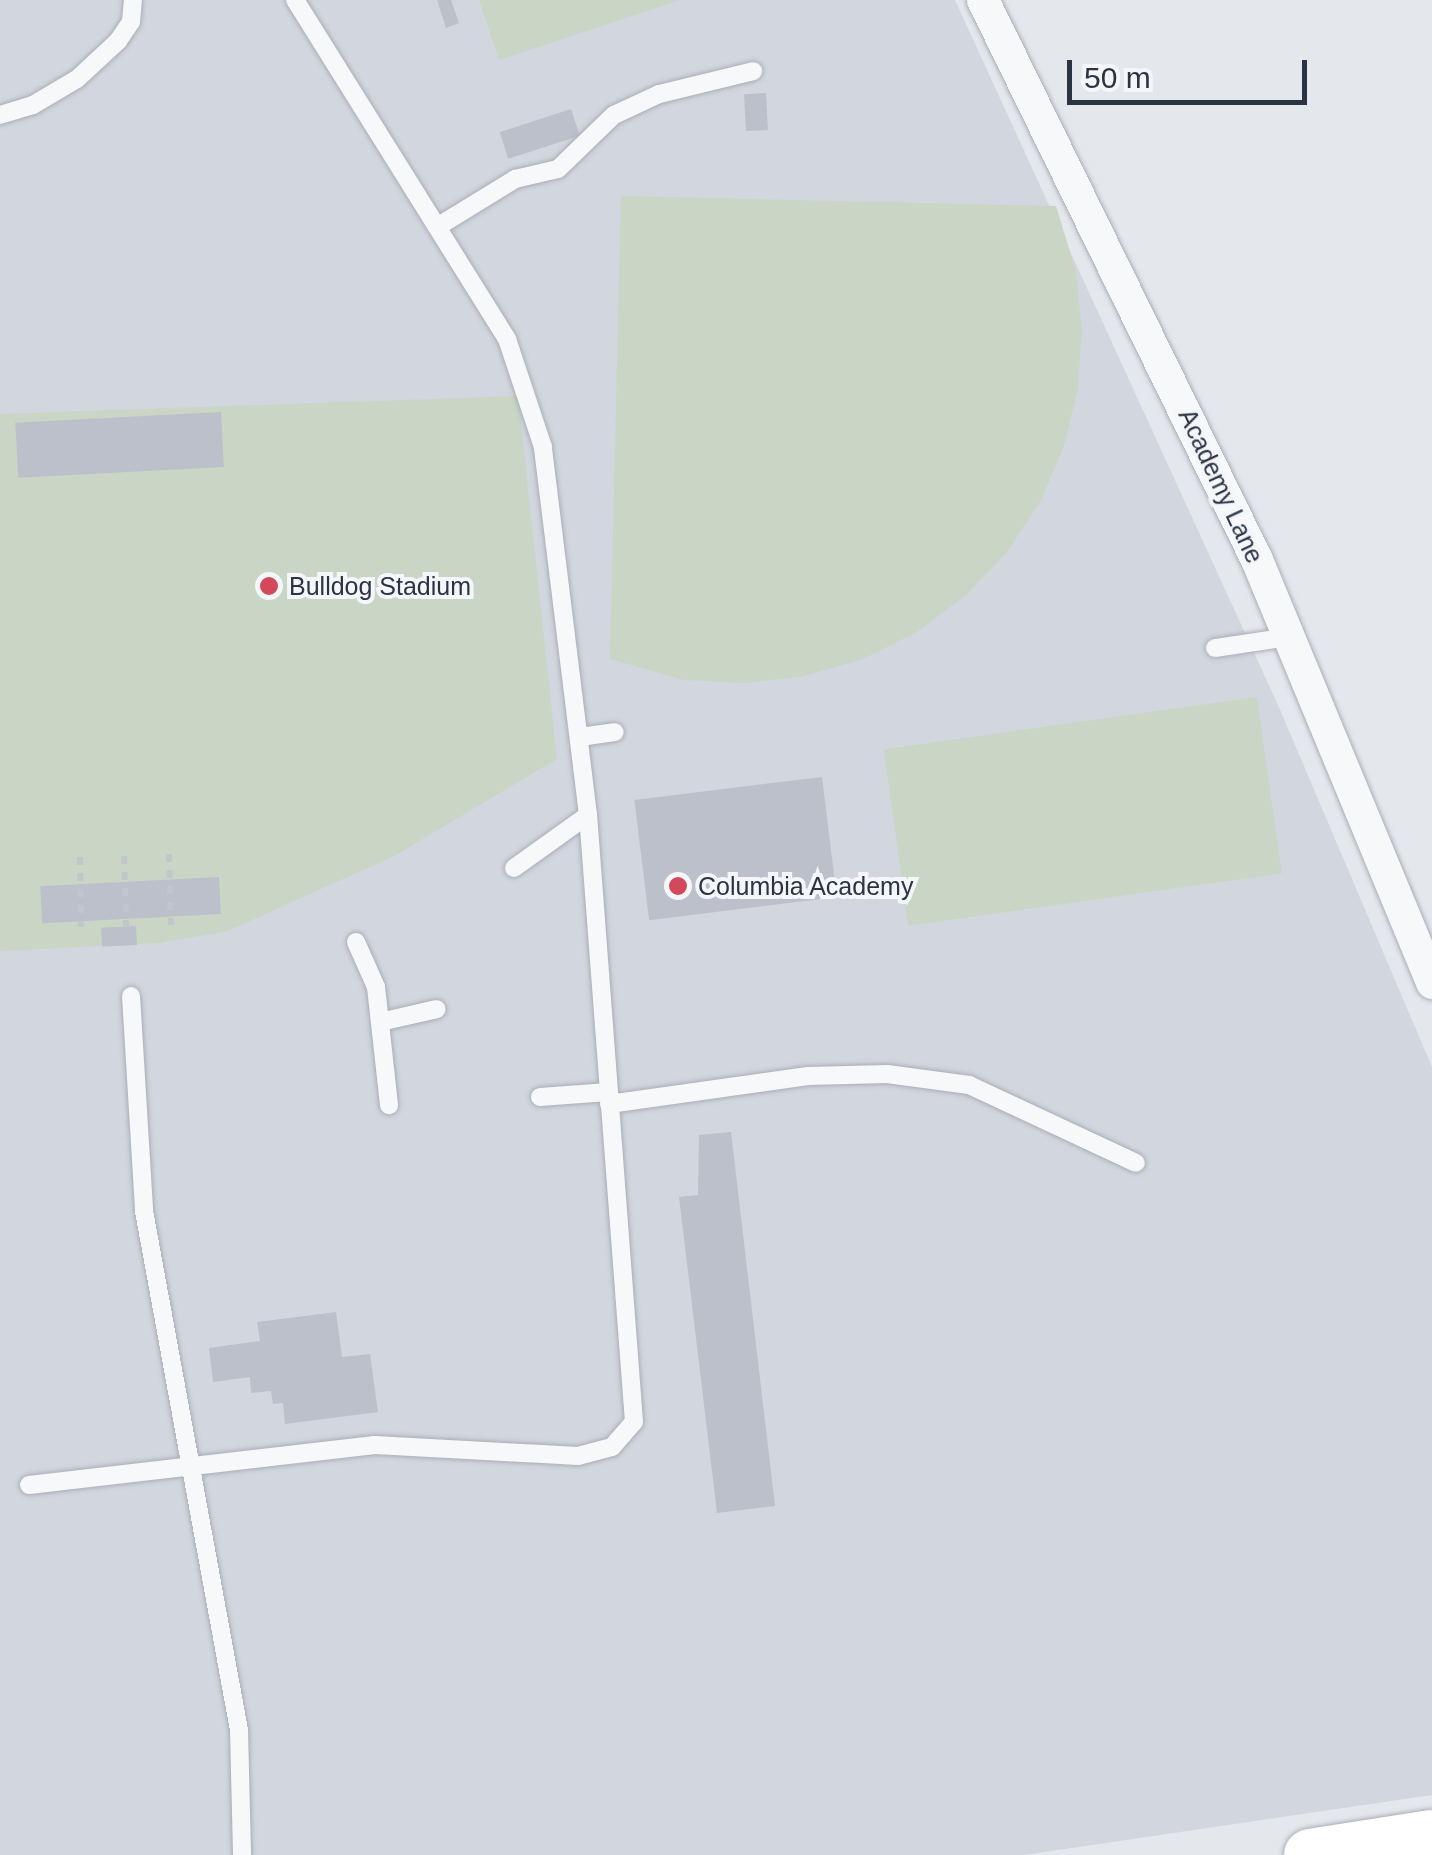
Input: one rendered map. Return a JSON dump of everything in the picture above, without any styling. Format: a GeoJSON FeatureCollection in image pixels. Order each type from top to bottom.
{"type":"FeatureCollection","features":[{"type":"Feature","properties":{"kind":"main road"},"geometry":{"type":"LineString","coordinates":[[1310,1855],[1432,1836]]}},
{"type":"Feature","properties":{"kind":"street","name":"Academy Lane"},"geometry":{"type":"LineString","coordinates":[[983,0],[1289,637],[1432,984]]}},
{"type":"Feature","properties":{"kind":"lane"},"geometry":{"type":"LineString","coordinates":[[0,115],[33,106],[76,78],[118,41],[131,22],[134,0]]}},
{"type":"Feature","properties":{"kind":"lane"},"geometry":{"type":"LineString","coordinates":[[30,1484],[375,1445],[578,1456],[622,1441],[636,1410],[588,815],[543,447],[507,339],[295,0]]}},
{"type":"Feature","properties":{"kind":"lane"},"geometry":{"type":"LineString","coordinates":[[436,227],[516,179],[558,169],[614,115],[659,94],[753,72]]}},
{"type":"Feature","properties":{"kind":"lane"},"geometry":{"type":"LineString","coordinates":[[1215,648],[1289,637]]}},
{"type":"Feature","properties":{"kind":"lane"},"geometry":{"type":"LineString","coordinates":[[580,738],[615,732]]}},
{"type":"Feature","properties":{"kind":"lane"},"geometry":{"type":"LineString","coordinates":[[514,868],[588,815]]}},
{"type":"Feature","properties":{"kind":"lane"},"geometry":{"type":"LineString","coordinates":[[356,942],[376,987],[389,1106]]}},
{"type":"Feature","properties":{"kind":"lane"},"geometry":{"type":"LineString","coordinates":[[131,996],[144,1212],[194,1468],[239,1730],[242,1855]]}},
{"type":"Feature","properties":{"kind":"lane"},"geometry":{"type":"LineString","coordinates":[[380,1022],[437,1008]]}},
{"type":"Feature","properties":{"kind":"lane"},"geometry":{"type":"LineString","coordinates":[[540,1097],[609,1098],[808,1076],[887,1074],[969,1085],[1136,1162]]}},
{"type":"Feature","properties":{"kind":"path"},"geometry":{"type":"LineString","coordinates":[[169,854],[170,925]]}},
{"type":"Feature","properties":{"kind":"path"},"geometry":{"type":"LineString","coordinates":[[124,856],[126,926]]}},
{"type":"Feature","properties":{"kind":"path"},"geometry":{"type":"LineString","coordinates":[[80,858],[81,928]]}},
{"type":"Feature","properties":{"kind":"shaded area","name":"Columbia Academy"},"geometry":{"type":"Polygon","coordinates":[[[0,0],[955,0],[1278,705],[1432,1067],[1432,1795],[1024,1855],[0,1855],[0,0]]]}},
{"type":"Feature","properties":{"kind":"green space"},"geometry":{"type":"Polygon","coordinates":[[[479,0],[680,0],[499,60],[479,0]]]}},
{"type":"Feature","properties":{"kind":"green space"},"geometry":{"type":"Polygon","coordinates":[[[621,196],[1056,206],[1075,268],[1082,328],[1078,388],[1064,446],[1040,502],[1007,552],[965,596],[917,632],[863,659],[805,676],[745,683],[684,680],[610,659],[621,196]]]}},
{"type":"Feature","properties":{"kind":"green space","name":"Bulldog Stadium"},"geometry":{"type":"Polygon","coordinates":[[[518,396],[557,759],[394,856],[228,931],[158,943],[0,951],[0,414],[518,396]]]}},
{"type":"Feature","properties":{"kind":"green space"},"geometry":{"type":"Polygon","coordinates":[[[1257,697],[1282,873],[908,926],[884,749],[1257,697]]]}},
{"type":"Feature","properties":{"kind":"building"},"geometry":{"type":"Polygon","coordinates":[[[437,0],[451,0],[459,23],[446,28],[437,0]]]}},
{"type":"Feature","properties":{"kind":"building"},"geometry":{"type":"Polygon","coordinates":[[[766,93],[768,130],[746,131],[744,94],[766,93]]]}},
{"type":"Feature","properties":{"kind":"building"},"geometry":{"type":"Polygon","coordinates":[[[571,109],[580,136],[508,159],[500,132],[571,109]]]}},
{"type":"Feature","properties":{"kind":"building"},"geometry":{"type":"Polygon","coordinates":[[[221,412],[224,467],[18,478],[15,423],[221,412]]]}},
{"type":"Feature","properties":{"kind":"building"},"geometry":{"type":"Polygon","coordinates":[[[822,777],[837,897],[649,920],[634,800],[822,777]]]}},
{"type":"Feature","properties":{"kind":"building"},"geometry":{"type":"Polygon","coordinates":[[[219,877],[221,914],[42,923],[40,886],[219,877]]]}},
{"type":"Feature","properties":{"kind":"building"},"geometry":{"type":"Polygon","coordinates":[[[136,926],[137,945],[102,947],[101,928],[136,926]]]}},
{"type":"Feature","properties":{"kind":"building"},"geometry":{"type":"Polygon","coordinates":[[[731,1132],[775,1506],[717,1513],[679,1197],[698,1195],[699,1135],[731,1132]]]}},
{"type":"Feature","properties":{"kind":"building"},"geometry":{"type":"Polygon","coordinates":[[[336,1312],[342,1357],[370,1354],[378,1412],[285,1424],[283,1403],[273,1404],[271,1391],[251,1393],[250,1377],[213,1382],[209,1348],[260,1341],[257,1322],[336,1312]]]}},
{"type":"Feature","properties":{"kind":"place","name":"Bulldog Stadium"},"geometry":{"type":"Point","coordinates":[269,586]}},
{"type":"Feature","properties":{"kind":"place","name":"Columbia Academy"},"geometry":{"type":"Point","coordinates":[678,886]}}]}
